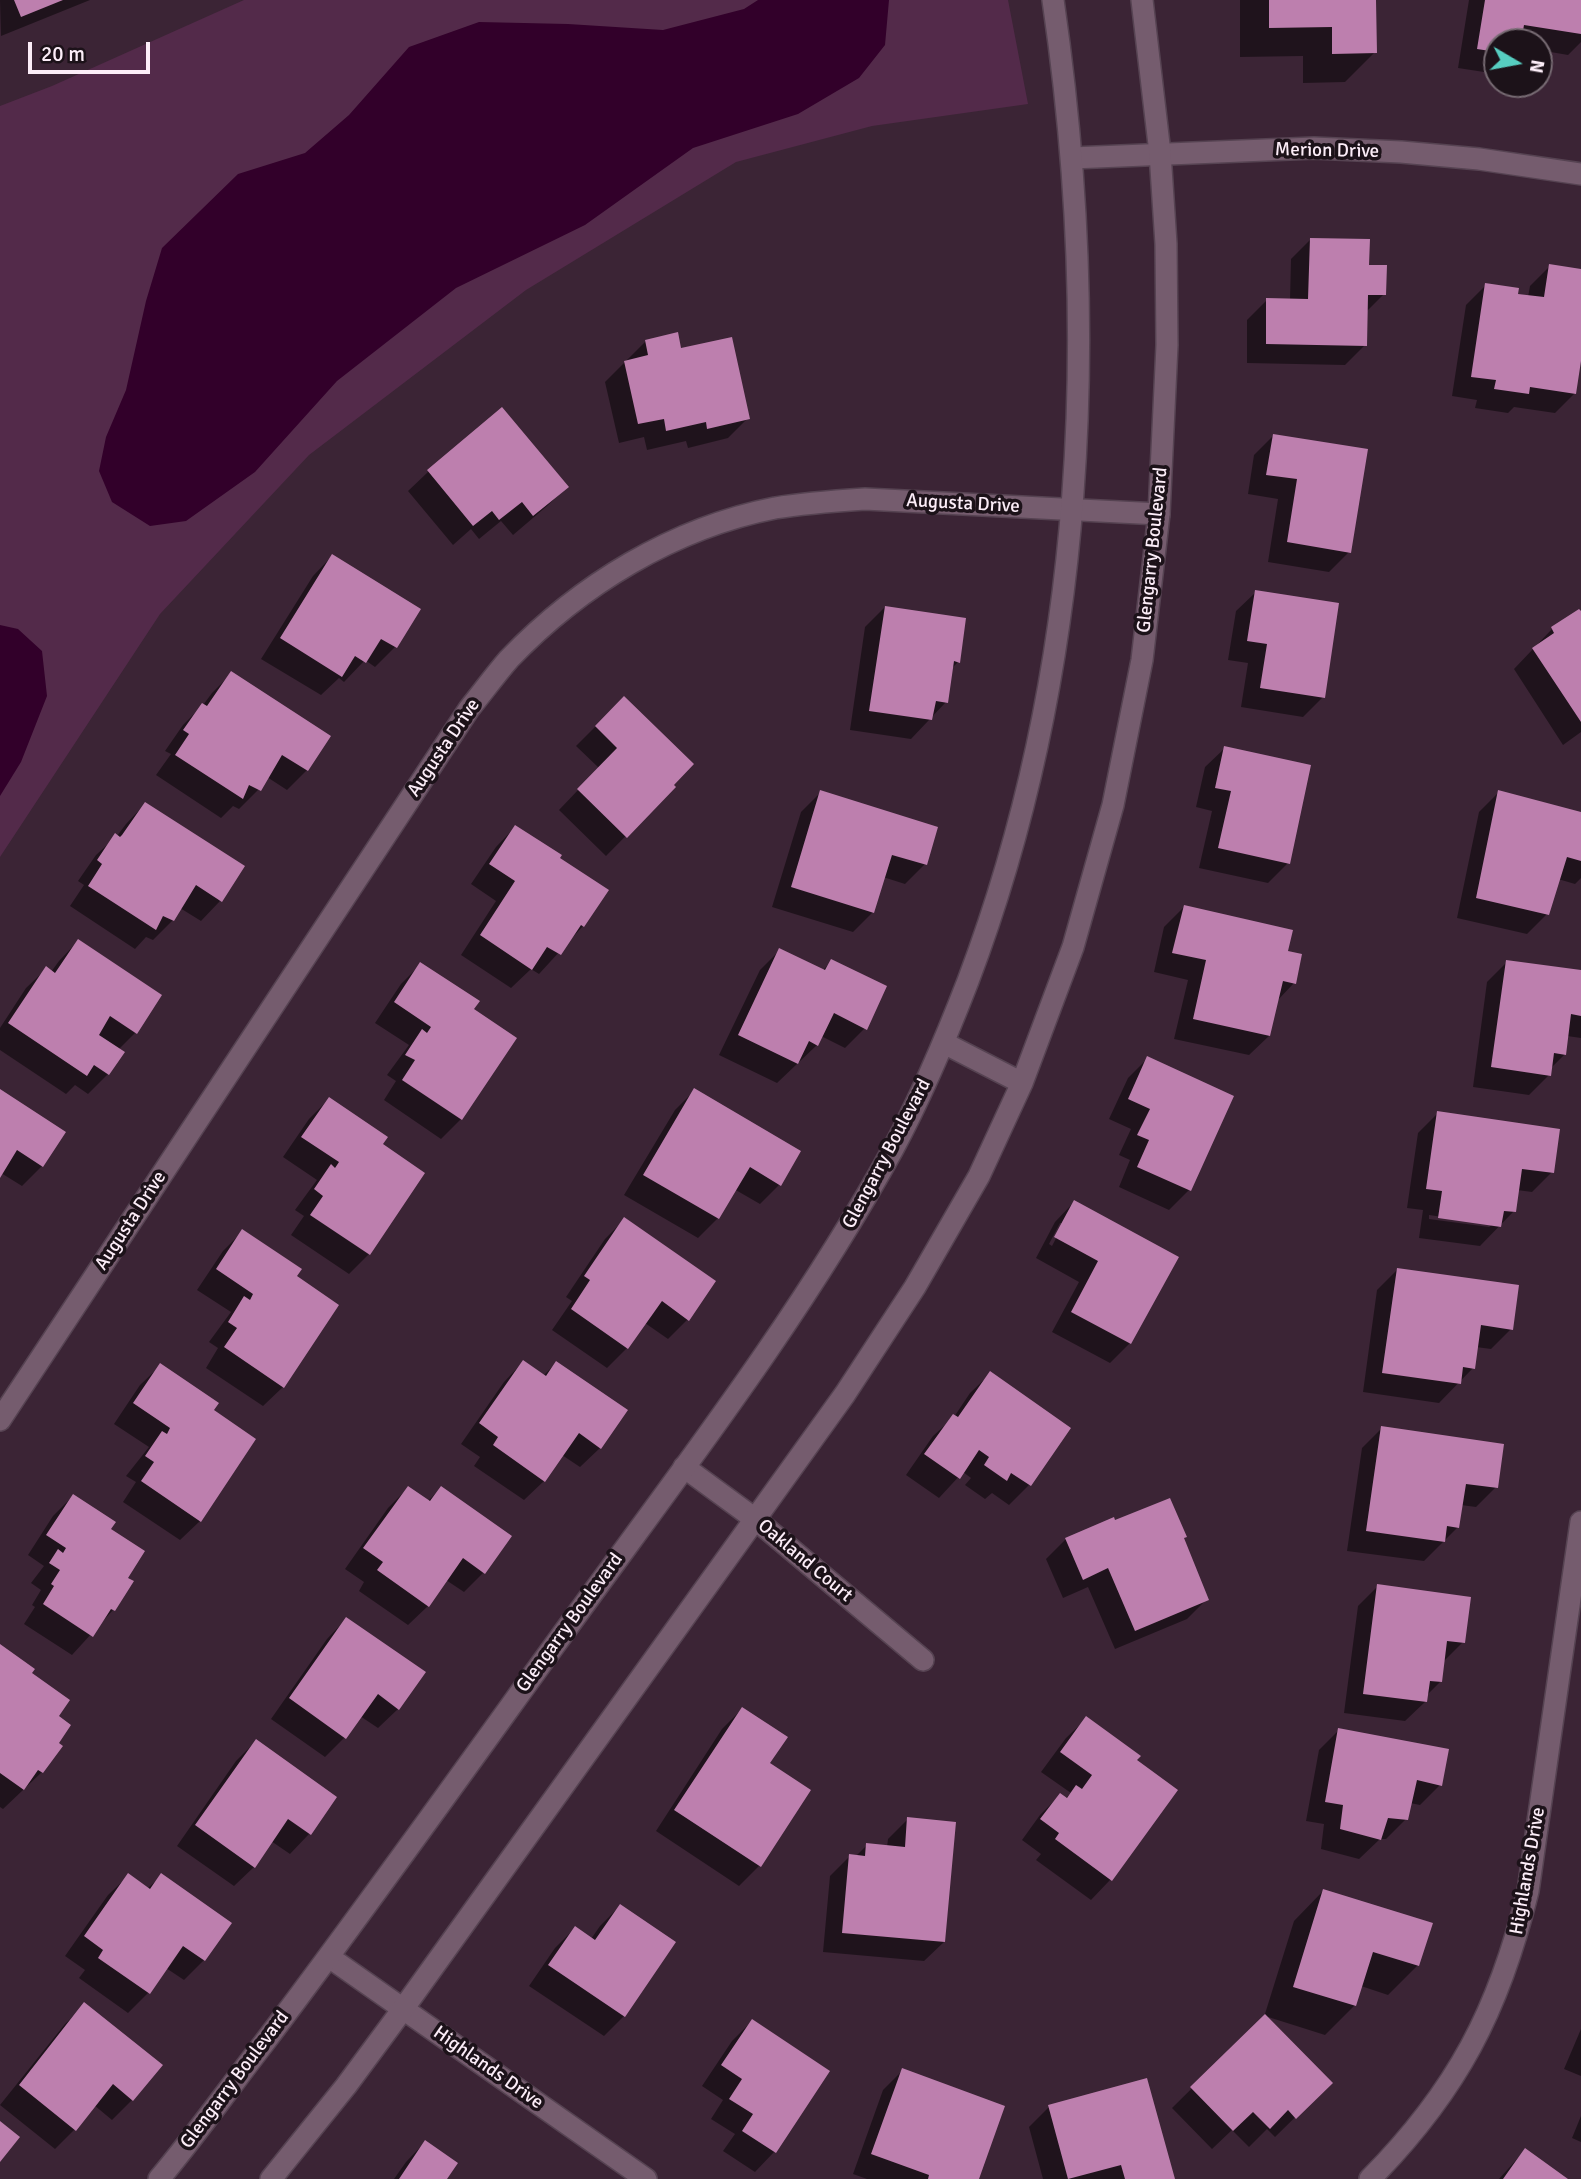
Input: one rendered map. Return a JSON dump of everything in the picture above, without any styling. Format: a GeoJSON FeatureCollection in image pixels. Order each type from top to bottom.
{"type":"FeatureCollection","features":[{"type":"Feature","properties":{"kind":"street","name":"Glengarry Boulevard"},"geometry":{"type":"LineString","coordinates":[[159,2179],[329,1957],[773,1343],[848,1228],[897,1142],[944,1043],[992,917],[1029,787],[1056,650],[1073,510],[1080,341],[1078,247],[1072,158],[1053,0]]}},
{"type":"Feature","properties":{"kind":"street","name":"Glengarry Boulevard"},"geometry":{"type":"LineString","coordinates":[[271,2179],[346,2086],[403,2009],[845,1394],[915,1287],[979,1176],[1022,1083],[1073,947],[1113,805],[1142,660],[1159,514],[1167,345],[1166,244],[1160,153],[1142,0]]}},
{"type":"Feature","properties":{"kind":"street","name":"Merion Drive"},"geometry":{"type":"LineString","coordinates":[[1072,158],[1314,148],[1479,159],[1581,174]]}},
{"type":"Feature","properties":{"kind":"street","name":"Augusta Drive"},"geometry":{"type":"LineString","coordinates":[[0,1420],[469,709],[508,660],[552,617],[602,580],[656,549],[713,525],[773,509],[865,499],[1159,514]]}},
{"type":"Feature","properties":{"kind":"street"},"geometry":{"type":"LineString","coordinates":[[944,1043],[1022,1083]]}},
{"type":"Feature","properties":{"kind":"street","name":"Oakland Court"},"geometry":{"type":"LineString","coordinates":[[684,1466],[755,1519],[923,1660]]}},
{"type":"Feature","properties":{"kind":"street","name":"Highlands Drive"},"geometry":{"type":"LineString","coordinates":[[1370,2179],[1402,2147],[1451,2083],[1496,1998],[1517,1937],[1528,1891],[1581,1522]]}},
{"type":"Feature","properties":{"kind":"street","name":"Highlands Drive"},"geometry":{"type":"LineString","coordinates":[[329,1957],[646,2179]]}},
{"type":"Feature","properties":{"kind":"shaded area"},"geometry":{"type":"Polygon","coordinates":[[[244,0],[1008,0],[1028,104],[872,126],[736,162],[526,290],[309,455],[160,614],[0,857],[0,106],[52,86],[244,0]]]}},
{"type":"Feature","properties":{"kind":"shaded area"},"geometry":{"type":"Polygon","coordinates":[[[758,0],[889,0],[885,45],[859,78],[798,114],[693,148],[585,225],[456,288],[337,381],[255,472],[186,521],[150,526],[112,502],[99,471],[106,437],[126,390],[146,301],[162,248],[238,174],[305,153],[349,115],[409,47],[479,22],[663,30],[744,9],[758,0]]]}},
{"type":"Feature","properties":{"kind":"shaded area"},"geometry":{"type":"Polygon","coordinates":[[[0,625],[18,629],[42,651],[47,696],[21,762],[0,796],[0,625]]]}},
{"type":"Feature","properties":{"kind":"building"},"geometry":{"type":"Polygon","coordinates":[[[14,0],[63,0],[21,17],[14,0]]]}},
{"type":"Feature","properties":{"kind":"building"},"geometry":{"type":"Polygon","coordinates":[[[1269,0],[1376,0],[1377,53],[1332,54],[1332,27],[1269,28],[1269,0]]]}},
{"type":"Feature","properties":{"kind":"building"},"geometry":{"type":"Polygon","coordinates":[[[1485,0],[1581,0],[1581,34],[1524,25],[1523,28],[1483,28],[1483,50],[1477,49],[1485,0]]]}},
{"type":"Feature","properties":{"kind":"building"},"geometry":{"type":"Polygon","coordinates":[[[1310,238],[1370,239],[1369,265],[1387,265],[1386,295],[1368,295],[1367,346],[1266,344],[1266,298],[1308,299],[1310,238]]]}},
{"type":"Feature","properties":{"kind":"building"},"geometry":{"type":"Polygon","coordinates":[[[1549,264],[1581,269],[1581,361],[1576,394],[1530,387],[1529,394],[1494,389],[1496,380],[1471,377],[1485,283],[1519,288],[1518,294],[1544,297],[1549,264]]]}},
{"type":"Feature","properties":{"kind":"building"},"geometry":{"type":"Polygon","coordinates":[[[678,332],[681,348],[732,337],[750,419],[707,429],[706,422],[666,431],[664,419],[638,424],[624,361],[648,355],[645,340],[678,332]]]}},
{"type":"Feature","properties":{"kind":"building"},"geometry":{"type":"Polygon","coordinates":[[[502,407],[569,487],[533,516],[522,502],[499,520],[492,511],[473,526],[427,470],[502,407]]]}},
{"type":"Feature","properties":{"kind":"building"},"geometry":{"type":"Polygon","coordinates":[[[1273,434],[1368,449],[1351,553],[1287,542],[1297,479],[1266,475],[1273,434]]]}},
{"type":"Feature","properties":{"kind":"building"},"geometry":{"type":"Polygon","coordinates":[[[332,554],[421,609],[397,648],[381,639],[366,663],[355,656],[342,677],[280,638],[332,554]]]}},
{"type":"Feature","properties":{"kind":"building"},"geometry":{"type":"Polygon","coordinates":[[[1255,590],[1339,603],[1325,698],[1260,688],[1267,644],[1247,641],[1255,590]]]}},
{"type":"Feature","properties":{"kind":"building"},"geometry":{"type":"Polygon","coordinates":[[[885,606],[966,618],[960,663],[954,661],[948,703],[936,701],[932,720],[869,711],[885,606]]]}},
{"type":"Feature","properties":{"kind":"building"},"geometry":{"type":"Polygon","coordinates":[[[1579,609],[1581,722],[1532,648],[1554,633],[1551,627],[1579,609]]]}},
{"type":"Feature","properties":{"kind":"building"},"geometry":{"type":"Polygon","coordinates":[[[231,671],[331,736],[308,771],[282,755],[261,791],[249,785],[243,799],[175,755],[189,734],[183,730],[202,703],[207,706],[231,671]]]}},
{"type":"Feature","properties":{"kind":"building"},"geometry":{"type":"Polygon","coordinates":[[[624,696],[694,764],[627,838],[577,789],[617,748],[595,726],[624,696]]]}},
{"type":"Feature","properties":{"kind":"building"},"geometry":{"type":"Polygon","coordinates":[[[1224,746],[1311,765],[1290,864],[1218,848],[1231,791],[1215,788],[1224,746]]]}},
{"type":"Feature","properties":{"kind":"building"},"geometry":{"type":"Polygon","coordinates":[[[820,790],[938,827],[927,865],[892,855],[874,913],[791,887],[820,790]]]}},
{"type":"Feature","properties":{"kind":"building"},"geometry":{"type":"Polygon","coordinates":[[[1498,790],[1581,812],[1581,861],[1567,857],[1549,915],[1476,898],[1498,790]]]}},
{"type":"Feature","properties":{"kind":"building"},"geometry":{"type":"Polygon","coordinates":[[[145,802],[245,866],[222,902],[196,885],[174,921],[163,916],[156,930],[88,886],[102,864],[97,860],[115,833],[120,837],[122,835],[145,802]]]}},
{"type":"Feature","properties":{"kind":"building"},"geometry":{"type":"Polygon","coordinates":[[[515,825],[609,890],[561,955],[547,947],[532,970],[480,935],[515,881],[489,864],[515,825]]]}},
{"type":"Feature","properties":{"kind":"building"},"geometry":{"type":"Polygon","coordinates":[[[1184,905],[1293,930],[1288,951],[1302,954],[1296,984],[1283,981],[1270,1036],[1193,1019],[1206,960],[1172,953],[1184,905]]]}},
{"type":"Feature","properties":{"kind":"building"},"geometry":{"type":"Polygon","coordinates":[[[78,939],[162,995],[137,1034],[110,1016],[99,1035],[125,1052],[109,1075],[94,1065],[87,1076],[8,1023],[46,966],[55,973],[78,939]]]}},
{"type":"Feature","properties":{"kind":"building"},"geometry":{"type":"Polygon","coordinates":[[[779,948],[825,970],[831,959],[887,986],[867,1030],[834,1013],[818,1046],[809,1041],[798,1064],[738,1035],[779,948]]]}},
{"type":"Feature","properties":{"kind":"building"},"geometry":{"type":"Polygon","coordinates":[[[1506,960],[1581,970],[1581,1016],[1571,1014],[1566,1055],[1554,1053],[1551,1076],[1491,1067],[1506,960]]]}},
{"type":"Feature","properties":{"kind":"building"},"geometry":{"type":"Polygon","coordinates":[[[420,962],[480,1001],[474,1009],[517,1038],[462,1120],[402,1080],[415,1060],[405,1055],[422,1029],[427,1033],[431,1027],[394,1002],[420,962]]]}},
{"type":"Feature","properties":{"kind":"building"},"geometry":{"type":"Polygon","coordinates":[[[1147,1056],[1234,1096],[1191,1191],[1137,1167],[1149,1140],[1137,1135],[1150,1109],[1128,1099],[1147,1056]]]}},
{"type":"Feature","properties":{"kind":"building"},"geometry":{"type":"Polygon","coordinates":[[[694,1088],[801,1151],[781,1186],[750,1167],[719,1219],[643,1175],[694,1088]]]}},
{"type":"Feature","properties":{"kind":"building"},"geometry":{"type":"Polygon","coordinates":[[[0,1089],[66,1132],[43,1167],[17,1150],[0,1178],[0,1089]]]}},
{"type":"Feature","properties":{"kind":"building"},"geometry":{"type":"Polygon","coordinates":[[[329,1097],[388,1137],[383,1144],[425,1173],[370,1255],[310,1215],[323,1196],[314,1189],[331,1164],[335,1168],[339,1162],[301,1137],[329,1097]]]}},
{"type":"Feature","properties":{"kind":"building"},"geometry":{"type":"Polygon","coordinates":[[[1437,1111],[1560,1129],[1554,1173],[1522,1169],[1516,1212],[1504,1211],[1501,1227],[1438,1218],[1442,1191],[1426,1189],[1437,1111]]]}},
{"type":"Feature","properties":{"kind":"building"},"geometry":{"type":"Polygon","coordinates":[[[1074,1200],[1179,1257],[1131,1344],[1071,1312],[1098,1261],[1054,1237],[1074,1200]]]}},
{"type":"Feature","properties":{"kind":"building"},"geometry":{"type":"Polygon","coordinates":[[[624,1217],[716,1281],[689,1321],[662,1301],[628,1349],[571,1309],[590,1280],[584,1276],[624,1217]]]}},
{"type":"Feature","properties":{"kind":"building"},"geometry":{"type":"Polygon","coordinates":[[[242,1229],[302,1269],[297,1276],[339,1305],[284,1388],[224,1347],[237,1328],[228,1322],[244,1296],[250,1300],[253,1294],[216,1269],[242,1229]]]}},
{"type":"Feature","properties":{"kind":"building"},"geometry":{"type":"Polygon","coordinates":[[[1397,1268],[1519,1285],[1513,1330],[1481,1325],[1475,1369],[1463,1367],[1461,1384],[1382,1373],[1397,1268]]]}},
{"type":"Feature","properties":{"kind":"building"},"geometry":{"type":"Polygon","coordinates":[[[523,1360],[546,1376],[556,1361],[628,1410],[601,1449],[579,1433],[545,1482],[493,1445],[498,1437],[479,1423],[523,1360]]]}},
{"type":"Feature","properties":{"kind":"building"},"geometry":{"type":"Polygon","coordinates":[[[160,1363],[219,1403],[214,1410],[256,1439],[201,1522],[141,1481],[154,1462],[145,1456],[162,1431],[167,1434],[170,1428],[133,1403],[160,1363]]]}},
{"type":"Feature","properties":{"kind":"building"},"geometry":{"type":"Polygon","coordinates":[[[990,1371],[1071,1428],[1031,1486],[1011,1473],[1007,1481],[984,1465],[989,1457],[979,1450],[960,1479],[924,1454],[953,1414],[958,1417],[990,1371]]]}},
{"type":"Feature","properties":{"kind":"building"},"geometry":{"type":"Polygon","coordinates":[[[1381,1426],[1504,1444],[1498,1488],[1466,1484],[1459,1528],[1447,1526],[1445,1542],[1366,1531],[1381,1426]]]}},
{"type":"Feature","properties":{"kind":"building"},"geometry":{"type":"Polygon","coordinates":[[[408,1486],[430,1501],[441,1486],[512,1536],[485,1574],[463,1558],[429,1607],[377,1570],[383,1562],[363,1548],[408,1486]]]}},
{"type":"Feature","properties":{"kind":"building"},"geometry":{"type":"Polygon","coordinates":[[[73,1494],[116,1522],[111,1529],[145,1551],[128,1578],[134,1581],[115,1611],[111,1609],[93,1637],[43,1604],[60,1570],[49,1563],[58,1549],[63,1553],[66,1548],[46,1535],[73,1494]]]}},
{"type":"Feature","properties":{"kind":"building"},"geometry":{"type":"Polygon","coordinates":[[[1170,1498],[1209,1600],[1135,1631],[1108,1568],[1083,1580],[1065,1538],[1114,1517],[1115,1520],[1170,1498]]]}},
{"type":"Feature","properties":{"kind":"building"},"geometry":{"type":"Polygon","coordinates":[[[1377,1584],[1471,1597],[1465,1643],[1447,1641],[1442,1682],[1430,1681],[1427,1702],[1363,1694],[1377,1584]]]}},
{"type":"Feature","properties":{"kind":"building"},"geometry":{"type":"Polygon","coordinates":[[[346,1617],[426,1672],[399,1710],[378,1694],[346,1739],[289,1698],[346,1617]]]}},
{"type":"Feature","properties":{"kind":"building"},"geometry":{"type":"Polygon","coordinates":[[[0,1644],[35,1669],[32,1673],[70,1700],[59,1716],[71,1725],[59,1743],[63,1746],[43,1773],[38,1770],[24,1790],[0,1773],[0,1644]]]}},
{"type":"Feature","properties":{"kind":"building"},"geometry":{"type":"Polygon","coordinates":[[[742,1707],[788,1737],[770,1763],[811,1790],[761,1867],[674,1810],[742,1707]]]}},
{"type":"Feature","properties":{"kind":"building"},"geometry":{"type":"Polygon","coordinates":[[[1086,1716],[1141,1756],[1137,1760],[1178,1790],[1112,1881],[1055,1839],[1059,1833],[1040,1819],[1060,1793],[1067,1798],[1076,1785],[1082,1789],[1092,1775],[1060,1752],[1086,1716]]]}},
{"type":"Feature","properties":{"kind":"building"},"geometry":{"type":"Polygon","coordinates":[[[1338,1728],[1449,1749],[1442,1786],[1417,1780],[1408,1820],[1388,1818],[1381,1840],[1340,1829],[1343,1805],[1325,1802],[1338,1728]]]}},
{"type":"Feature","properties":{"kind":"building"},"geometry":{"type":"Polygon","coordinates":[[[256,1739],[337,1797],[311,1835],[288,1819],[255,1868],[195,1825],[256,1739]]]}},
{"type":"Feature","properties":{"kind":"building"},"geometry":{"type":"Polygon","coordinates":[[[907,1817],[956,1822],[945,1942],[842,1933],[849,1854],[865,1856],[866,1843],[905,1847],[907,1817]]]}},
{"type":"Feature","properties":{"kind":"building"},"geometry":{"type":"Polygon","coordinates":[[[128,1873],[150,1889],[161,1873],[232,1923],[205,1961],[183,1946],[150,1994],[98,1958],[103,1950],[84,1936],[128,1873]]]}},
{"type":"Feature","properties":{"kind":"building"},"geometry":{"type":"Polygon","coordinates":[[[1323,1889],[1433,1923],[1419,1966],[1373,1952],[1356,2006],[1293,1987],[1323,1889]]]}},
{"type":"Feature","properties":{"kind":"building"},"geometry":{"type":"Polygon","coordinates":[[[620,1904],[676,1942],[625,2017],[548,1965],[575,1926],[595,1940],[620,1904]]]}},
{"type":"Feature","properties":{"kind":"building"},"geometry":{"type":"Polygon","coordinates":[[[84,2002],[163,2065],[133,2101],[113,2084],[76,2131],[19,2085],[84,2002]]]}},
{"type":"Feature","properties":{"kind":"building"},"geometry":{"type":"Polygon","coordinates":[[[1265,2014],[1333,2083],[1296,2119],[1288,2110],[1270,2129],[1253,2112],[1233,2131],[1190,2087],[1265,2014]]]}},
{"type":"Feature","properties":{"kind":"building"},"geometry":{"type":"Polygon","coordinates":[[[752,2019],[830,2071],[776,2153],[742,2131],[753,2114],[729,2099],[742,2079],[721,2065],[752,2019]]]}},
{"type":"Feature","properties":{"kind":"building"},"geometry":{"type":"Polygon","coordinates":[[[902,2068],[1005,2106],[979,2179],[928,2179],[929,2175],[871,2154],[902,2068]]]}},
{"type":"Feature","properties":{"kind":"building"},"geometry":{"type":"Polygon","coordinates":[[[1147,2078],[1175,2179],[1125,2179],[1121,2165],[1068,2179],[1048,2105],[1147,2078]]]}},
{"type":"Feature","properties":{"kind":"building"},"geometry":{"type":"Polygon","coordinates":[[[0,2121],[20,2137],[0,2162],[0,2121]]]}},
{"type":"Feature","properties":{"kind":"building"},"geometry":{"type":"Polygon","coordinates":[[[425,2140],[458,2163],[447,2179],[399,2179],[425,2140]]]}},
{"type":"Feature","properties":{"kind":"building"},"geometry":{"type":"Polygon","coordinates":[[[1525,2148],[1568,2179],[1503,2179],[1525,2148]]]}}]}
